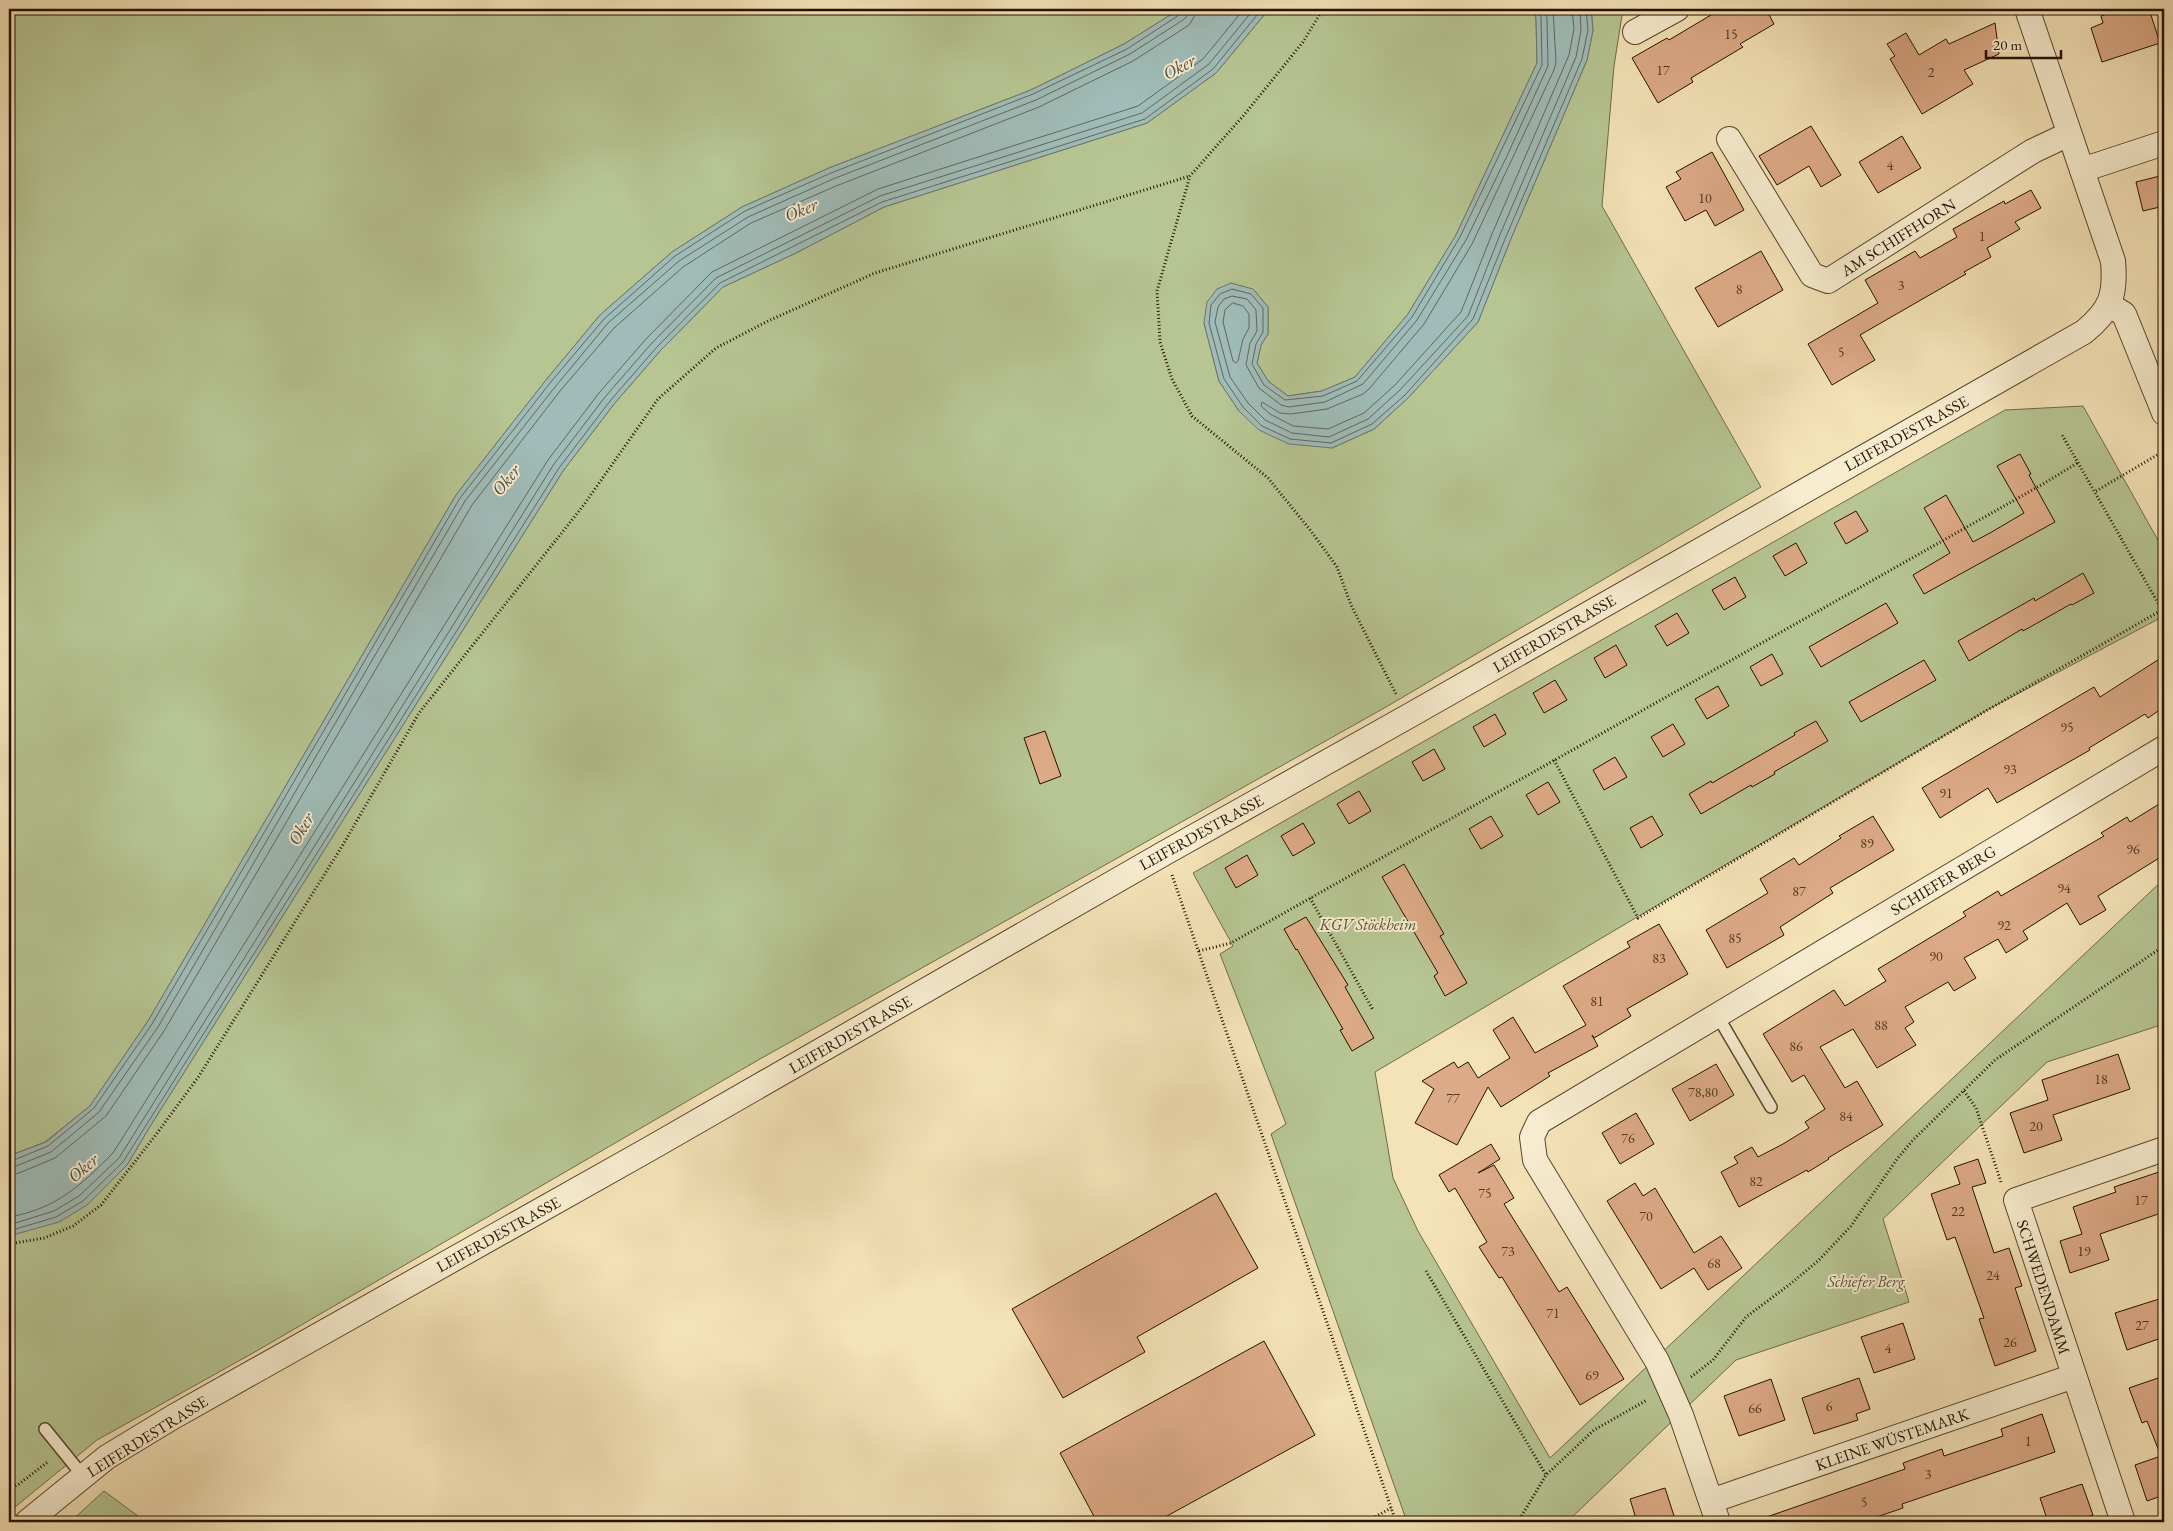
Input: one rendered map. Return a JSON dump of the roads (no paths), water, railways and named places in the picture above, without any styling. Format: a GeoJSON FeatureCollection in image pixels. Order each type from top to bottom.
{"type":"FeatureCollection","features":[{"type":"Feature","properties":{"kind":"street"},"geometry":{"type":"LineString","coordinates":[[1635,32],[1677,9]]}},
{"type":"Feature","properties":{"kind":"street","name":"LEIFERDESTRASSE"},"geometry":{"type":"LineString","coordinates":[[27,1522],[107,1457],[173,1417],[650,1148],[1162,854],[2060,347],[2094,324],[2109,305],[2115,284],[2113,261],[2027,9]]}},
{"type":"Feature","properties":{"kind":"street","name":"AM SCHIFFHORN"},"geometry":{"type":"LineString","coordinates":[[1729,139],[1812,275],[1828,281],[2033,152],[2069,134]]}},
{"type":"Feature","properties":{"kind":"street"},"geometry":{"type":"LineString","coordinates":[[2082,170],[2164,143]]}},
{"type":"Feature","properties":{"kind":"street"},"geometry":{"type":"LineString","coordinates":[[2109,305],[2124,314],[2164,413]]}},
{"type":"Feature","properties":{"kind":"street","name":"SCHIEFER BERG"},"geometry":{"type":"LineString","coordinates":[[1714,1512],[1682,1415],[1657,1361],[1535,1160],[1532,1137],[1539,1122],[2164,748]]}},
{"type":"Feature","properties":{"kind":"street","name":"SCHWEDENDAMM"},"geometry":{"type":"LineString","coordinates":[[2123,1522],[2016,1200],[2164,1149]]}},
{"type":"Feature","properties":{"kind":"street","name":"KLEINE WÜSTEMARK"},"geometry":{"type":"LineString","coordinates":[[1714,1512],[2074,1376]]}},
{"type":"Feature","properties":{"kind":"lane"},"geometry":{"type":"LineString","coordinates":[[1717,1015],[1771,1107]]}},
{"type":"Feature","properties":{"kind":"lane"},"geometry":{"type":"LineString","coordinates":[[45,1429],[83,1476]]}},
{"type":"Feature","properties":{"kind":"water","name":"Oker"},"geometry":{"type":"Polygon","coordinates":[[[1180,9],[1269,9],[1216,73],[1147,123],[884,207],[796,253],[723,287],[660,351],[614,404],[563,471],[127,1165],[87,1205],[59,1222],[9,1236],[9,1156],[46,1142],[90,1106],[148,1021],[456,495],[546,380],[600,315],[672,252],[742,207],[829,168],[1031,90],[1124,44],[1180,9]]]}},
{"type":"Feature","properties":{"kind":"water"},"geometry":{"type":"Polygon","coordinates":[[[1534,9],[1591,9],[1593,30],[1587,60],[1510,241],[1478,322],[1408,398],[1374,429],[1332,448],[1289,444],[1259,430],[1239,411],[1219,381],[1204,323],[1207,302],[1217,289],[1231,283],[1253,289],[1268,307],[1268,334],[1261,345],[1257,363],[1268,381],[1288,396],[1322,391],[1355,377],[1408,314],[1456,235],[1537,63],[1534,9]]]}},
{"type":"Feature","properties":{"kind":"park label","name":"KGV Stöckheim"},"geometry":{"type":"Point","coordinates":[1368,924]}},
{"type":"Feature","properties":{"kind":"park label","name":"Schiefer Berg"},"geometry":{"type":"Point","coordinates":[1866,1281]}}]}
